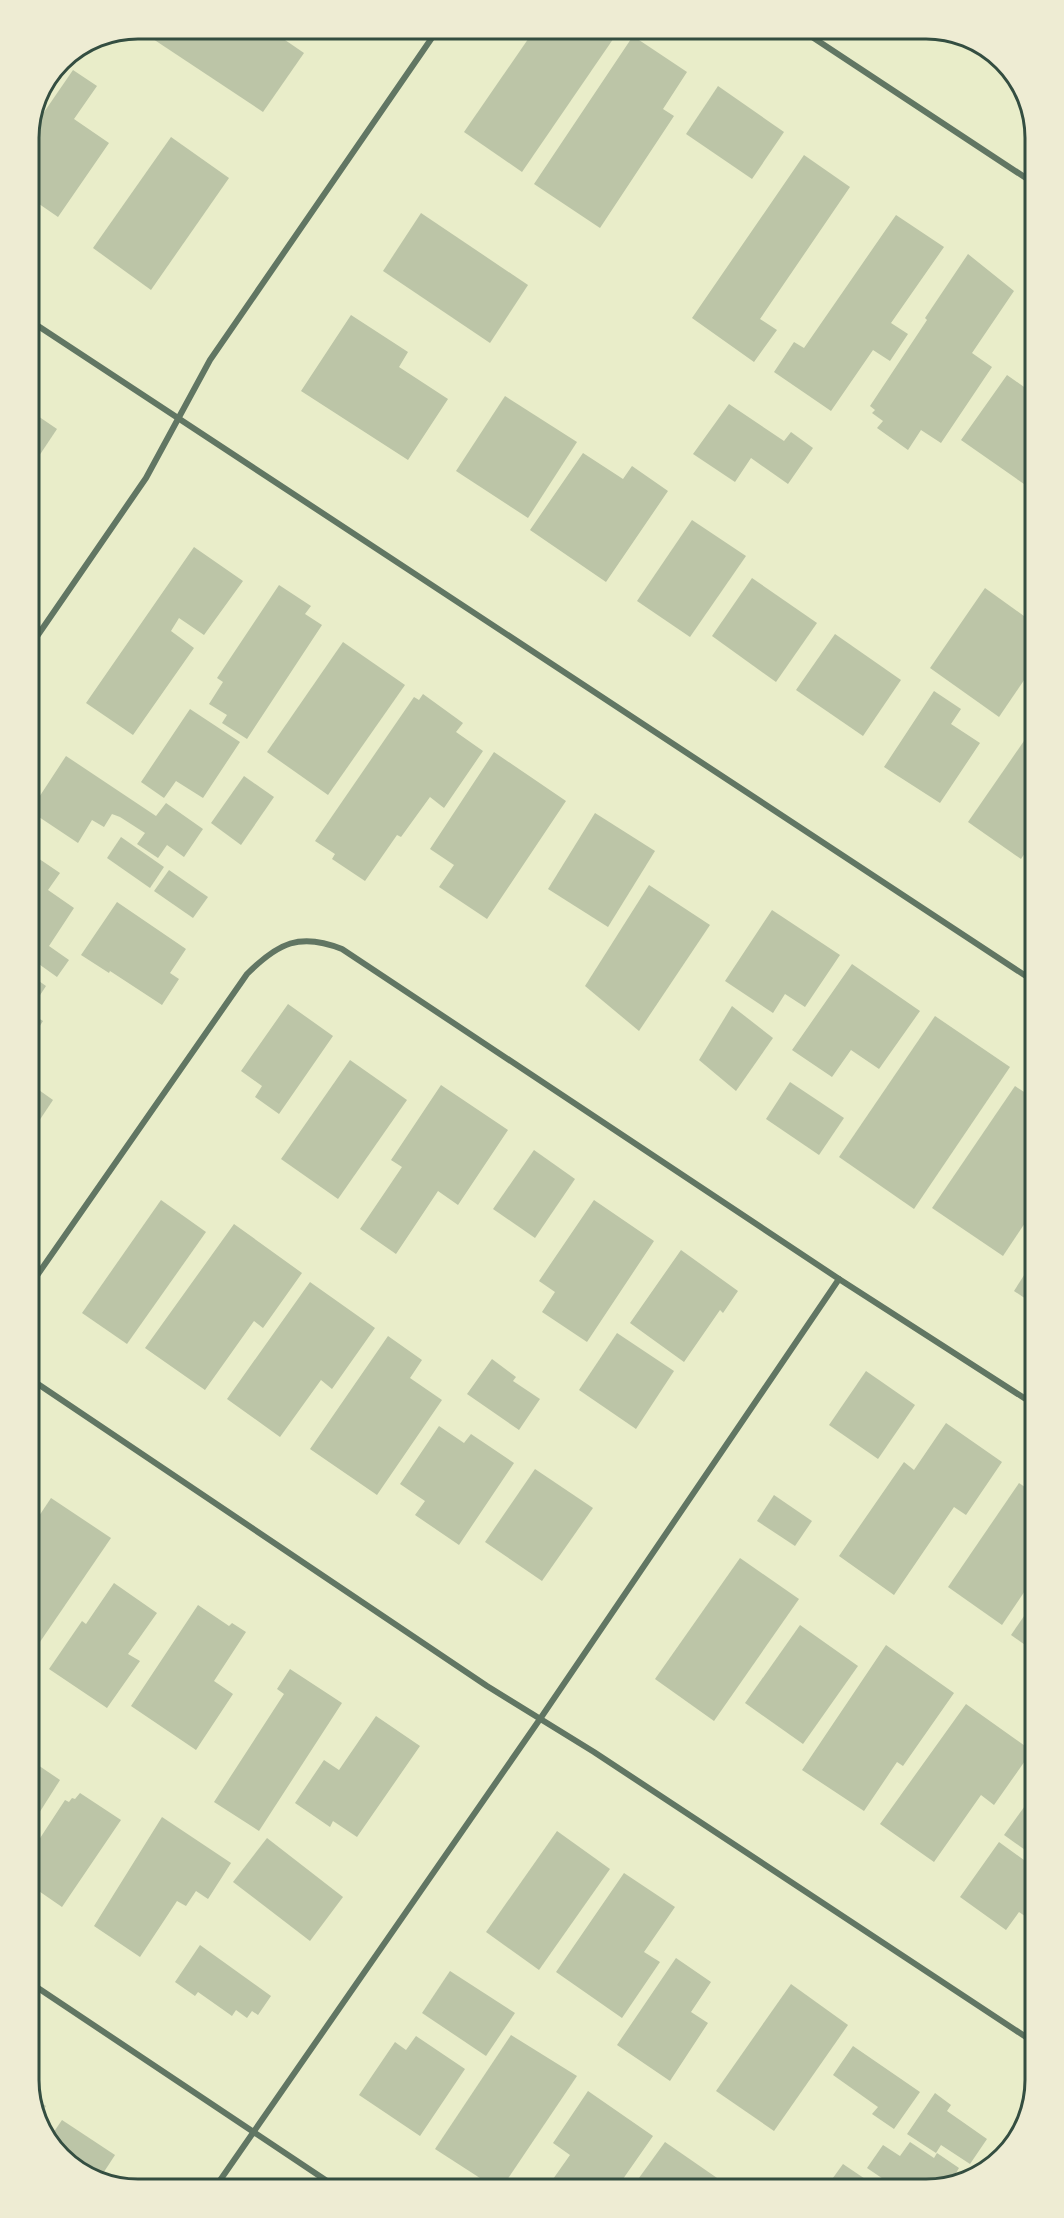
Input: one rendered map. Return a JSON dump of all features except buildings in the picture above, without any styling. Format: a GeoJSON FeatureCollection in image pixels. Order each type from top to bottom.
{"type":"FeatureCollection","features":[{"type":"Feature","properties":{"kind":"street"},"geometry":{"type":"LineString","coordinates":[[39,633],[146,478],[210,360],[431,39]]}},
{"type":"Feature","properties":{"kind":"street"},"geometry":{"type":"LineString","coordinates":[[815,39],[1025,177]]}},
{"type":"Feature","properties":{"kind":"street"},"geometry":{"type":"LineString","coordinates":[[39,327],[1025,975]]}},
{"type":"Feature","properties":{"kind":"street"},"geometry":{"type":"LineString","coordinates":[[39,1273],[248,974],[276,948],[294,941],[325,942],[342,949],[839,1279],[1025,1400]]}},
{"type":"Feature","properties":{"kind":"street"},"geometry":{"type":"LineString","coordinates":[[221,2179],[540,1719],[839,1279]]}},
{"type":"Feature","properties":{"kind":"street"},"geometry":{"type":"LineString","coordinates":[[39,1385],[477,1680],[1025,2036]]}},
{"type":"Feature","properties":{"kind":"street"},"geometry":{"type":"LineString","coordinates":[[39,1989],[324,2179]]}}]}
